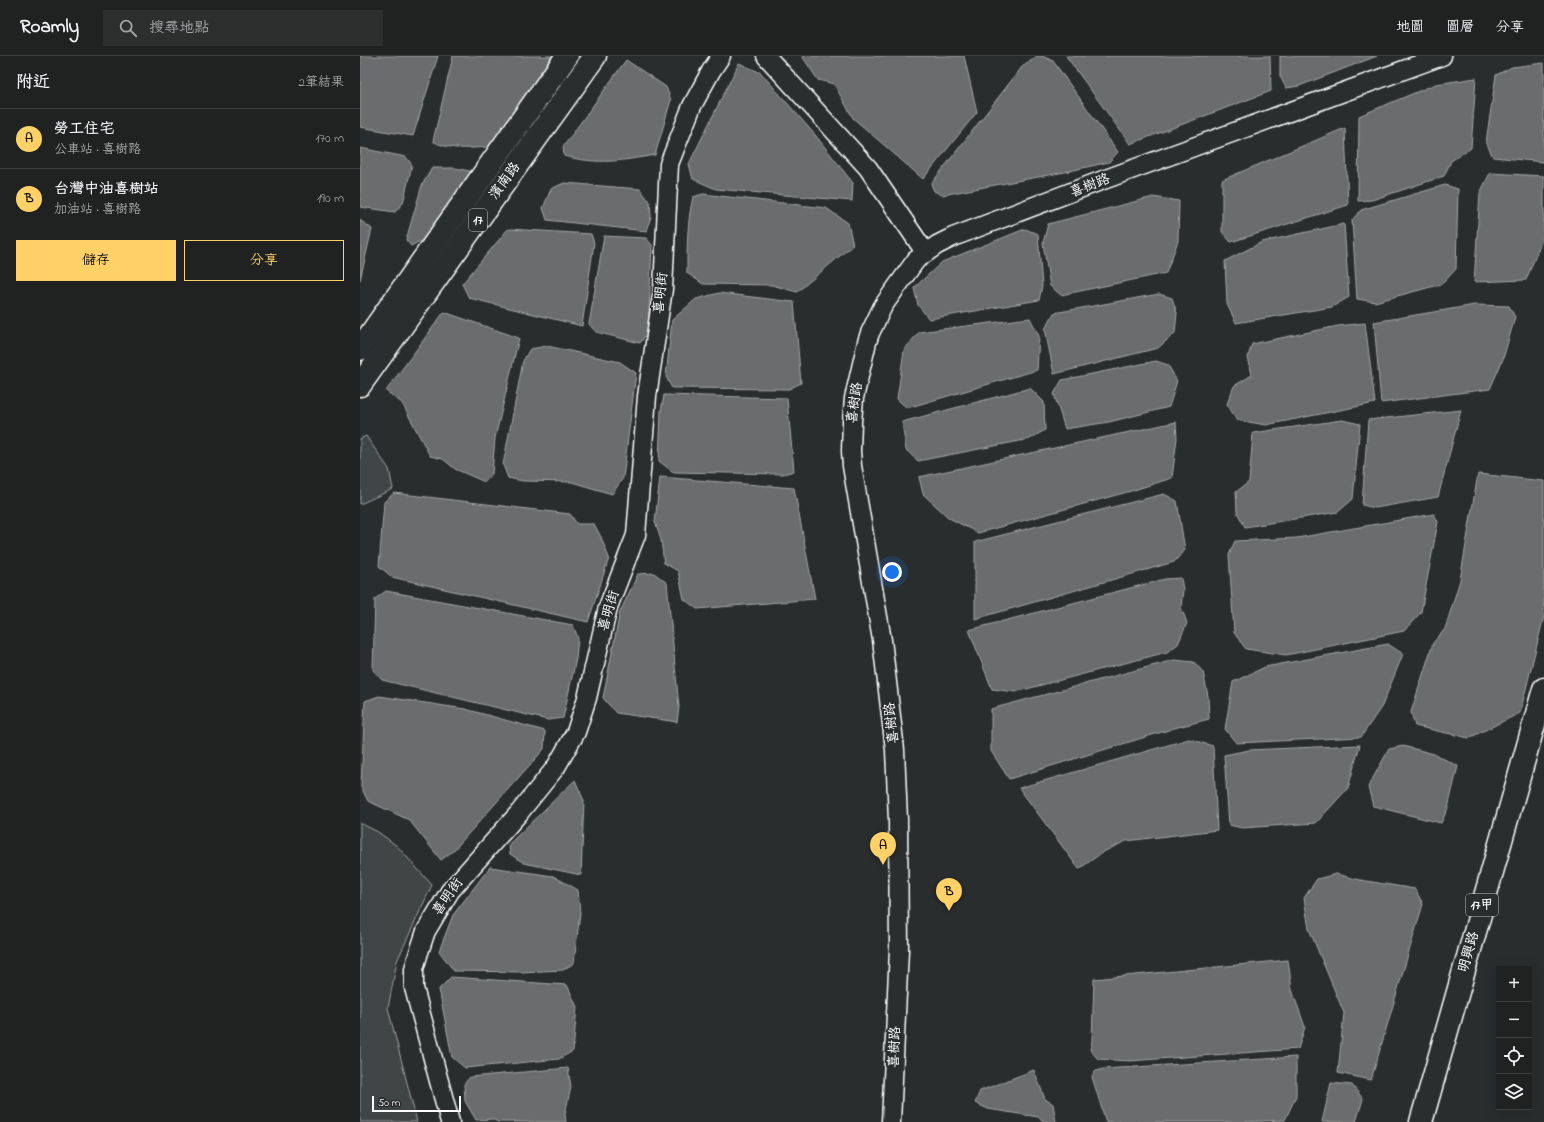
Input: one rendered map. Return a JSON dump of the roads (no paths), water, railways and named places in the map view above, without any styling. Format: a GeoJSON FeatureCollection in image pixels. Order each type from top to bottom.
{"type":"FeatureCollection","features":[{"type":"Feature","properties":{"kind":"main road","name":"濱南路"},"geometry":{"type":"LineString","coordinates":[[360,349],[567,56]]}},
{"type":"Feature","properties":{"kind":"main road","name":"濱南路"},"geometry":{"type":"LineString","coordinates":[[360,385],[595,56]]}},
{"type":"Feature","properties":{"kind":"main road","name":"明興路"},"geometry":{"type":"LineString","coordinates":[[1421,1122],[1544,689]]}},
{"type":"Feature","properties":{"kind":"main road","name":"明興路"},"geometry":{"type":"LineString","coordinates":[[1436,1122],[1544,742]]}},
{"type":"Feature","properties":{"kind":"street","name":"喜明街"},"geometry":{"type":"LineString","coordinates":[[450,1122],[414,988],[414,969],[426,931],[450,891],[519,814],[556,767],[576,732],[587,698],[608,607],[636,535],[647,396],[663,289],[669,164],[692,106],[711,71],[722,56]]}},
{"type":"Feature","properties":{"kind":"street"},"geometry":{"type":"LineString","coordinates":[[766,56],[868,168],[925,252]]}},
{"type":"Feature","properties":{"kind":"street","name":"喜樹路"},"geometry":{"type":"LineString","coordinates":[[891,1122],[899,950],[898,820],[895,750],[882,640],[850,451],[854,398],[870,333],[891,293],[916,260],[925,252],[937,245],[968,231],[1442,56]]}},
{"type":"Feature","properties":{"kind":"place","name":"勞工住宅"},"geometry":{"type":"Point","coordinates":[883,865]}},
{"type":"Feature","properties":{"kind":"place","name":"台灣中油喜樹站"},"geometry":{"type":"Point","coordinates":[949,911]}}]}
